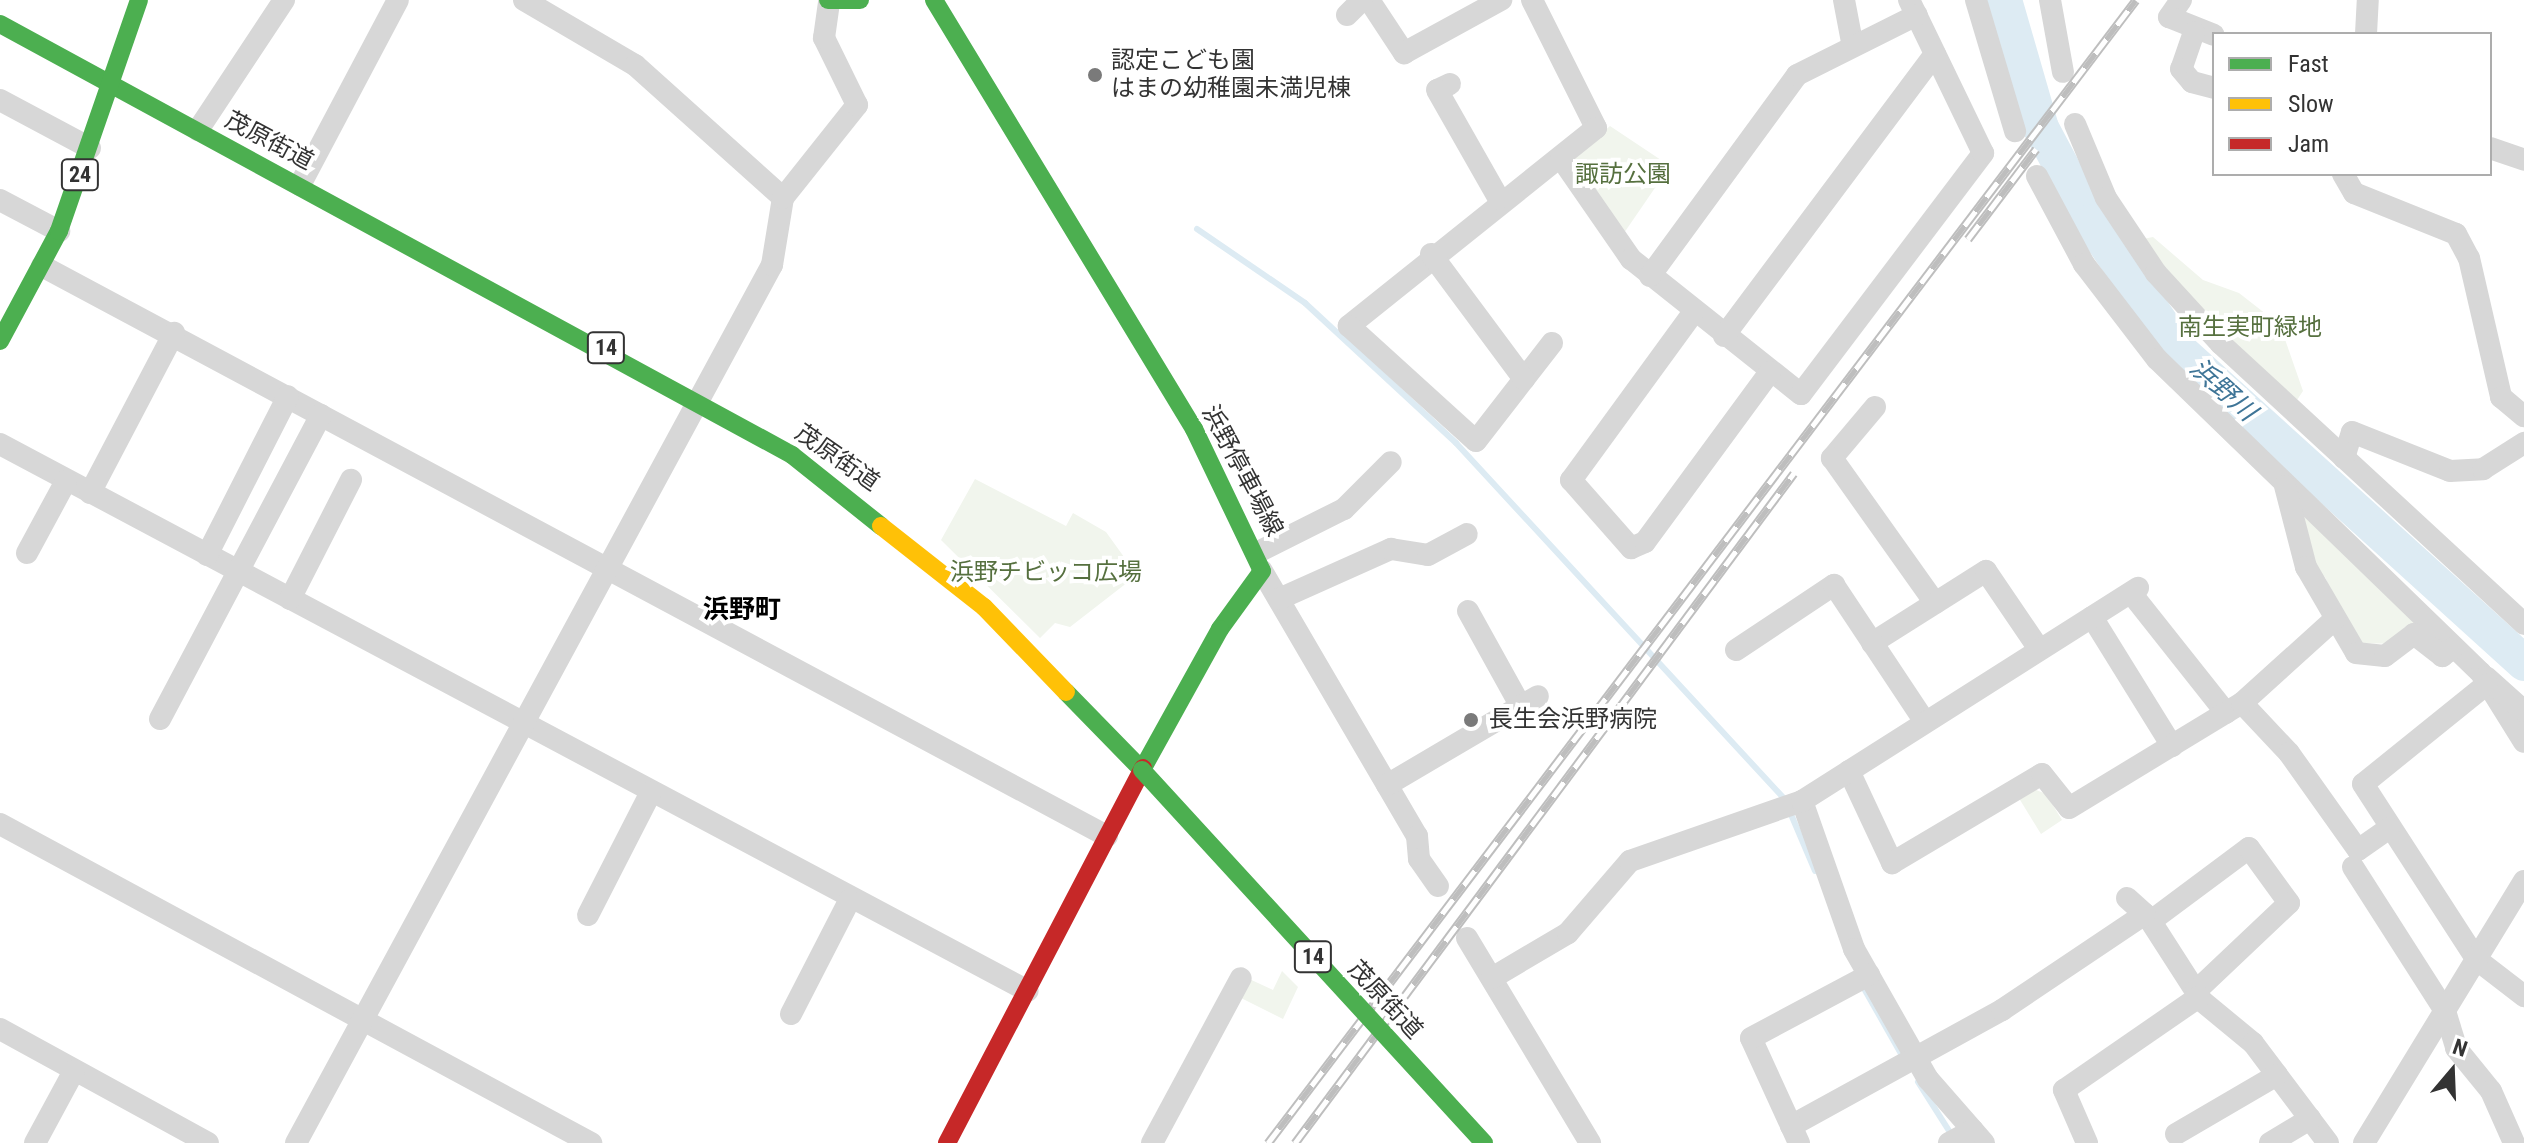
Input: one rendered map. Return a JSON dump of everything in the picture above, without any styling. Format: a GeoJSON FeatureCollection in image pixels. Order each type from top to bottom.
{"type":"FeatureCollection","features":[{"type":"Feature","properties":{"kind":"main road","name":"24"},"geometry":{"type":"LineString","coordinates":[[0,341],[59,231],[139,0]]}},
{"type":"Feature","properties":{"kind":"main road"},"geometry":{"type":"LineString","coordinates":[[828,0],[860,0]]}},
{"type":"Feature","properties":{"kind":"main road","name":"浜野停車場線"},"geometry":{"type":"LineString","coordinates":[[934,0],[1194,429],[1260,562],[1142,770],[947,1143]]}},
{"type":"Feature","properties":{"kind":"main road","name":"茂原街道"},"geometry":{"type":"LineString","coordinates":[[0,24],[695,395],[792,455],[916,546],[1142,770],[1484,1143]]}},
{"type":"Feature","properties":{"kind":"street"},"geometry":{"type":"LineString","coordinates":[[198,130],[284,0]]}},
{"type":"Feature","properties":{"kind":"street"},"geometry":{"type":"LineString","coordinates":[[300,185],[398,0]]}},
{"type":"Feature","properties":{"kind":"street"},"geometry":{"type":"LineString","coordinates":[[524,0],[635,65],[783,198]]}},
{"type":"Feature","properties":{"kind":"street"},"geometry":{"type":"LineString","coordinates":[[296,1143],[606,568],[695,395],[772,265],[783,198],[857,105],[824,38],[828,0]]}},
{"type":"Feature","properties":{"kind":"street"},"geometry":{"type":"LineString","coordinates":[[1369,0],[1404,53],[1501,0]]}},
{"type":"Feature","properties":{"kind":"street"},"geometry":{"type":"LineString","coordinates":[[1532,0],[1596,128],[1561,158],[1499,199],[1349,326],[1476,441],[1552,343]]}},
{"type":"Feature","properties":{"kind":"street"},"geometry":{"type":"LineString","coordinates":[[1844,0],[1852,42]]}},
{"type":"Feature","properties":{"kind":"street"},"geometry":{"type":"LineString","coordinates":[[1976,0],[2015,131]]}},
{"type":"Feature","properties":{"kind":"street"},"geometry":{"type":"LineString","coordinates":[[2050,0],[2063,72]]}},
{"type":"Feature","properties":{"kind":"street"},"geometry":{"type":"LineString","coordinates":[[2181,0],[2169,17],[2204,34],[2181,69],[2192,82],[2212,87]]}},
{"type":"Feature","properties":{"kind":"street"},"geometry":{"type":"LineString","coordinates":[[2366,32],[2368,0]]}},
{"type":"Feature","properties":{"kind":"street"},"geometry":{"type":"LineString","coordinates":[[1561,158],[1650,276],[1693,313],[1801,394],[1983,153],[1913,8],[1797,75],[1650,276]]}},
{"type":"Feature","properties":{"kind":"street"},"geometry":{"type":"LineString","coordinates":[[1724,336],[1935,54]]}},
{"type":"Feature","properties":{"kind":"street"},"geometry":{"type":"LineString","coordinates":[[1450,84],[1437,90],[1499,199]]}},
{"type":"Feature","properties":{"kind":"street"},"geometry":{"type":"LineString","coordinates":[[0,100],[90,148]]}},
{"type":"Feature","properties":{"kind":"street"},"geometry":{"type":"LineString","coordinates":[[2075,124],[2106,198],[2156,273],[2344,458],[2524,624]]}},
{"type":"Feature","properties":{"kind":"street"},"geometry":{"type":"LineString","coordinates":[[2492,149],[2524,160]]}},
{"type":"Feature","properties":{"kind":"street"},"geometry":{"type":"LineString","coordinates":[[2037,176],[2084,264],[2123,318],[2285,485],[2484,679],[2524,711]]}},
{"type":"Feature","properties":{"kind":"street"},"geometry":{"type":"LineString","coordinates":[[2344,176],[2354,193],[2456,234],[2469,258],[2501,397],[2522,412]]}},
{"type":"Feature","properties":{"kind":"street"},"geometry":{"type":"LineString","coordinates":[[0,200],[59,231]]}},
{"type":"Feature","properties":{"kind":"street"},"geometry":{"type":"LineString","coordinates":[[1431,254],[1524,379]]}},
{"type":"Feature","properties":{"kind":"street"},"geometry":{"type":"LineString","coordinates":[[42,266],[174,333],[321,415],[1107,836]]}},
{"type":"Feature","properties":{"kind":"street"},"geometry":{"type":"LineString","coordinates":[[1693,313],[1571,480],[1631,548],[1645,542],[1770,372]]}},
{"type":"Feature","properties":{"kind":"street"},"geometry":{"type":"LineString","coordinates":[[90,493],[174,333]]}},
{"type":"Feature","properties":{"kind":"street"},"geometry":{"type":"LineString","coordinates":[[207,555],[288,396]]}},
{"type":"Feature","properties":{"kind":"street"},"geometry":{"type":"LineString","coordinates":[[1875,407],[1832,458],[1935,603]]}},
{"type":"Feature","properties":{"kind":"street"},"geometry":{"type":"LineString","coordinates":[[160,719],[321,415]]}},
{"type":"Feature","properties":{"kind":"street"},"geometry":{"type":"LineString","coordinates":[[2344,458],[2352,432],[2450,471],[2483,469],[2524,443]]}},
{"type":"Feature","properties":{"kind":"street"},"geometry":{"type":"LineString","coordinates":[[0,444],[523,722],[849,901],[1028,991]]}},
{"type":"Feature","properties":{"kind":"street"},"geometry":{"type":"LineString","coordinates":[[1391,462],[1344,509],[1260,562],[1387,785],[1438,886]]}},
{"type":"Feature","properties":{"kind":"street"},"geometry":{"type":"LineString","coordinates":[[290,599],[351,480]]}},
{"type":"Feature","properties":{"kind":"street"},"geometry":{"type":"LineString","coordinates":[[27,553],[66,481]]}},
{"type":"Feature","properties":{"kind":"street"},"geometry":{"type":"LineString","coordinates":[[2285,485],[2306,567],[2320,580],[2349,645],[2371,657],[2414,634],[2442,656],[2453,648]]}},
{"type":"Feature","properties":{"kind":"street"},"geometry":{"type":"LineString","coordinates":[[1279,599],[1391,549],[1428,555],[1467,534]]}},
{"type":"Feature","properties":{"kind":"street"},"geometry":{"type":"LineString","coordinates":[[1872,643],[1986,571],[2039,649]]}},
{"type":"Feature","properties":{"kind":"street"},"geometry":{"type":"LineString","coordinates":[[1736,650],[1834,585],[1925,722]]}},
{"type":"Feature","properties":{"kind":"street"},"geometry":{"type":"LineString","coordinates":[[1492,978],[1568,933],[1630,861],[1802,801],[2135,590],[2234,708],[2289,753],[2358,850],[2389,828]]}},
{"type":"Feature","properties":{"kind":"street"},"geometry":{"type":"LineString","coordinates":[[1387,785],[1529,700],[1468,611]]}},
{"type":"Feature","properties":{"kind":"street"},"geometry":{"type":"LineString","coordinates":[[2092,617],[2172,746]]}},
{"type":"Feature","properties":{"kind":"street"},"geometry":{"type":"LineString","coordinates":[[1849,771],[1892,863],[2042,774],[2069,808],[2234,708],[2335,619]]}},
{"type":"Feature","properties":{"kind":"street"},"geometry":{"type":"LineString","coordinates":[[2484,679],[2524,742]]}},
{"type":"Feature","properties":{"kind":"street"},"geometry":{"type":"LineString","coordinates":[[2484,679],[2363,784],[2476,959],[2524,996]]}},
{"type":"Feature","properties":{"kind":"street"},"geometry":{"type":"LineString","coordinates":[[588,915],[651,792]]}},
{"type":"Feature","properties":{"kind":"street"},"geometry":{"type":"LineString","coordinates":[[1802,801],[1869,975],[1928,1079],[1978,1136],[1949,1143]]}},
{"type":"Feature","properties":{"kind":"street"},"geometry":{"type":"LineString","coordinates":[[0,824],[363,1019],[560,1136],[591,1143]]}},
{"type":"Feature","properties":{"kind":"street"},"geometry":{"type":"LineString","coordinates":[[1869,975],[1751,1038],[1795,1134],[1916,1055],[2002,1010],[2148,918],[2249,848],[2289,903],[2197,994],[2064,1090],[2087,1143]]}},
{"type":"Feature","properties":{"kind":"street"},"geometry":{"type":"LineString","coordinates":[[2353,867],[2445,1011],[2456,1048],[2491,1091],[2514,1143]]}},
{"type":"Feature","properties":{"kind":"street"},"geometry":{"type":"LineString","coordinates":[[2364,1143],[2524,881]]}},
{"type":"Feature","properties":{"kind":"street"},"geometry":{"type":"LineString","coordinates":[[2127,898],[2148,918],[2197,994],[2277,1075],[2328,1143]]}},
{"type":"Feature","properties":{"kind":"street"},"geometry":{"type":"LineString","coordinates":[[791,1014],[849,901]]}},
{"type":"Feature","properties":{"kind":"street"},"geometry":{"type":"LineString","coordinates":[[1467,938],[1590,1143]]}},
{"type":"Feature","properties":{"kind":"street"},"geometry":{"type":"LineString","coordinates":[[1152,1143],[1241,978]]}},
{"type":"Feature","properties":{"kind":"street"},"geometry":{"type":"LineString","coordinates":[[0,1029],[208,1143]]}},
{"type":"Feature","properties":{"kind":"street"},"geometry":{"type":"LineString","coordinates":[[35,1143],[74,1071]]}},
{"type":"Feature","properties":{"kind":"street"},"geometry":{"type":"LineString","coordinates":[[2176,1134],[2277,1075]]}},
{"type":"Feature","properties":{"kind":"street"},"geometry":{"type":"LineString","coordinates":[[2270,1143],[2310,1119]]}},
{"type":"Feature","properties":{"kind":"green space","name":"諏訪公園"},"geometry":{"type":"Polygon","coordinates":[[[1610,126],[1670,166],[1624,233],[1570,161],[1610,126]]]}},
{"type":"Feature","properties":{"kind":"green space","name":"南生実町緑地"},"geometry":{"type":"Polygon","coordinates":[[[2153,237],[2203,280],[2239,293],[2280,325],[2303,391],[2297,400],[2214,328],[2143,239],[2153,237]]]}},
{"type":"Feature","properties":{"kind":"green space","name":"浜野チビッコ広場"},"geometry":{"type":"Polygon","coordinates":[[[975,479],[1066,526],[1073,513],[1106,532],[1137,575],[1070,627],[1055,623],[1040,638],[941,540],[975,479]]]}},
{"type":"Feature","properties":{"kind":"green space"},"geometry":{"type":"Polygon","coordinates":[[[2300,510],[2444,645],[2355,643],[2325,577],[2310,565],[2300,510]]]}},
{"type":"Feature","properties":{"kind":"green space"},"geometry":{"type":"Polygon","coordinates":[[[2029,787],[2046,794],[2062,820],[2041,834],[2017,795],[2029,787]]]}},
{"type":"Feature","properties":{"kind":"green space"},"geometry":{"type":"Polygon","coordinates":[[[1282,971],[1298,987],[1283,1019],[1235,995],[1245,977],[1273,990],[1282,971]]]}},
{"type":"Feature","properties":{"kind":"waterway","name":"浜野川"},"geometry":{"type":"LineString","coordinates":[[2004,0],[2041,128],[2091,222],[2179,350],[2524,663]]}},
{"type":"Feature","properties":{"kind":"waterway"},"geometry":{"type":"LineString","coordinates":[[1197,229],[1305,303],[1456,443],[1786,801]]}},
{"type":"Feature","properties":{"kind":"waterway"},"geometry":{"type":"LineString","coordinates":[[1790,812],[1815,871]]}},
{"type":"Feature","properties":{"kind":"waterway"},"geometry":{"type":"LineString","coordinates":[[1862,985],[1904,1059]]}},
{"type":"Feature","properties":{"kind":"waterway"},"geometry":{"type":"LineString","coordinates":[[1918,1082],[1953,1137]]}},
{"type":"Feature","properties":{"kind":"railway"},"geometry":{"type":"LineString","coordinates":[[1268,1143],[2136,0]]}},
{"type":"Feature","properties":{"kind":"railway"},"geometry":{"type":"LineString","coordinates":[[1968,239],[2036,149]]}},
{"type":"Feature","properties":{"kind":"railway"},"geometry":{"type":"LineString","coordinates":[[1295,1143],[1794,473]]}},
{"type":"Feature","properties":{"kind":"traffic: fast"},"geometry":{"type":"LineString","coordinates":[[0,341],[59,231],[139,0]]}},
{"type":"Feature","properties":{"kind":"traffic: fast"},"geometry":{"type":"LineString","coordinates":[[828,0],[860,0]]}},
{"type":"Feature","properties":{"kind":"traffic: fast"},"geometry":{"type":"LineString","coordinates":[[934,0],[1194,429],[1262,571],[1220,629],[1143,768]]}},
{"type":"Feature","properties":{"kind":"traffic: fast"},"geometry":{"type":"LineString","coordinates":[[0,24],[792,455],[881,526]]}},
{"type":"Feature","properties":{"kind":"traffic: fast"},"geometry":{"type":"LineString","coordinates":[[1066,692],[1142,770]]}},
{"type":"Feature","properties":{"kind":"traffic: fast"},"geometry":{"type":"LineString","coordinates":[[1142,770],[1484,1143]]}},
{"type":"Feature","properties":{"kind":"traffic: slow"},"geometry":{"type":"LineString","coordinates":[[881,526],[984,607],[1066,692]]}},
{"type":"Feature","properties":{"kind":"traffic: jam"},"geometry":{"type":"LineString","coordinates":[[947,1143],[1143,768]]}},
{"type":"Feature","properties":{"kind":"place","name":"認定こども園 はまの幼稚園未満児棟"},"geometry":{"type":"Point","coordinates":[1095,75]}},
{"type":"Feature","properties":{"kind":"place","name":"長生会浜野病院"},"geometry":{"type":"Point","coordinates":[1471,720]}},
{"type":"Feature","properties":{"kind":"district","name":"浜野町"},"geometry":{"type":"Point","coordinates":[742,610]}}]}
